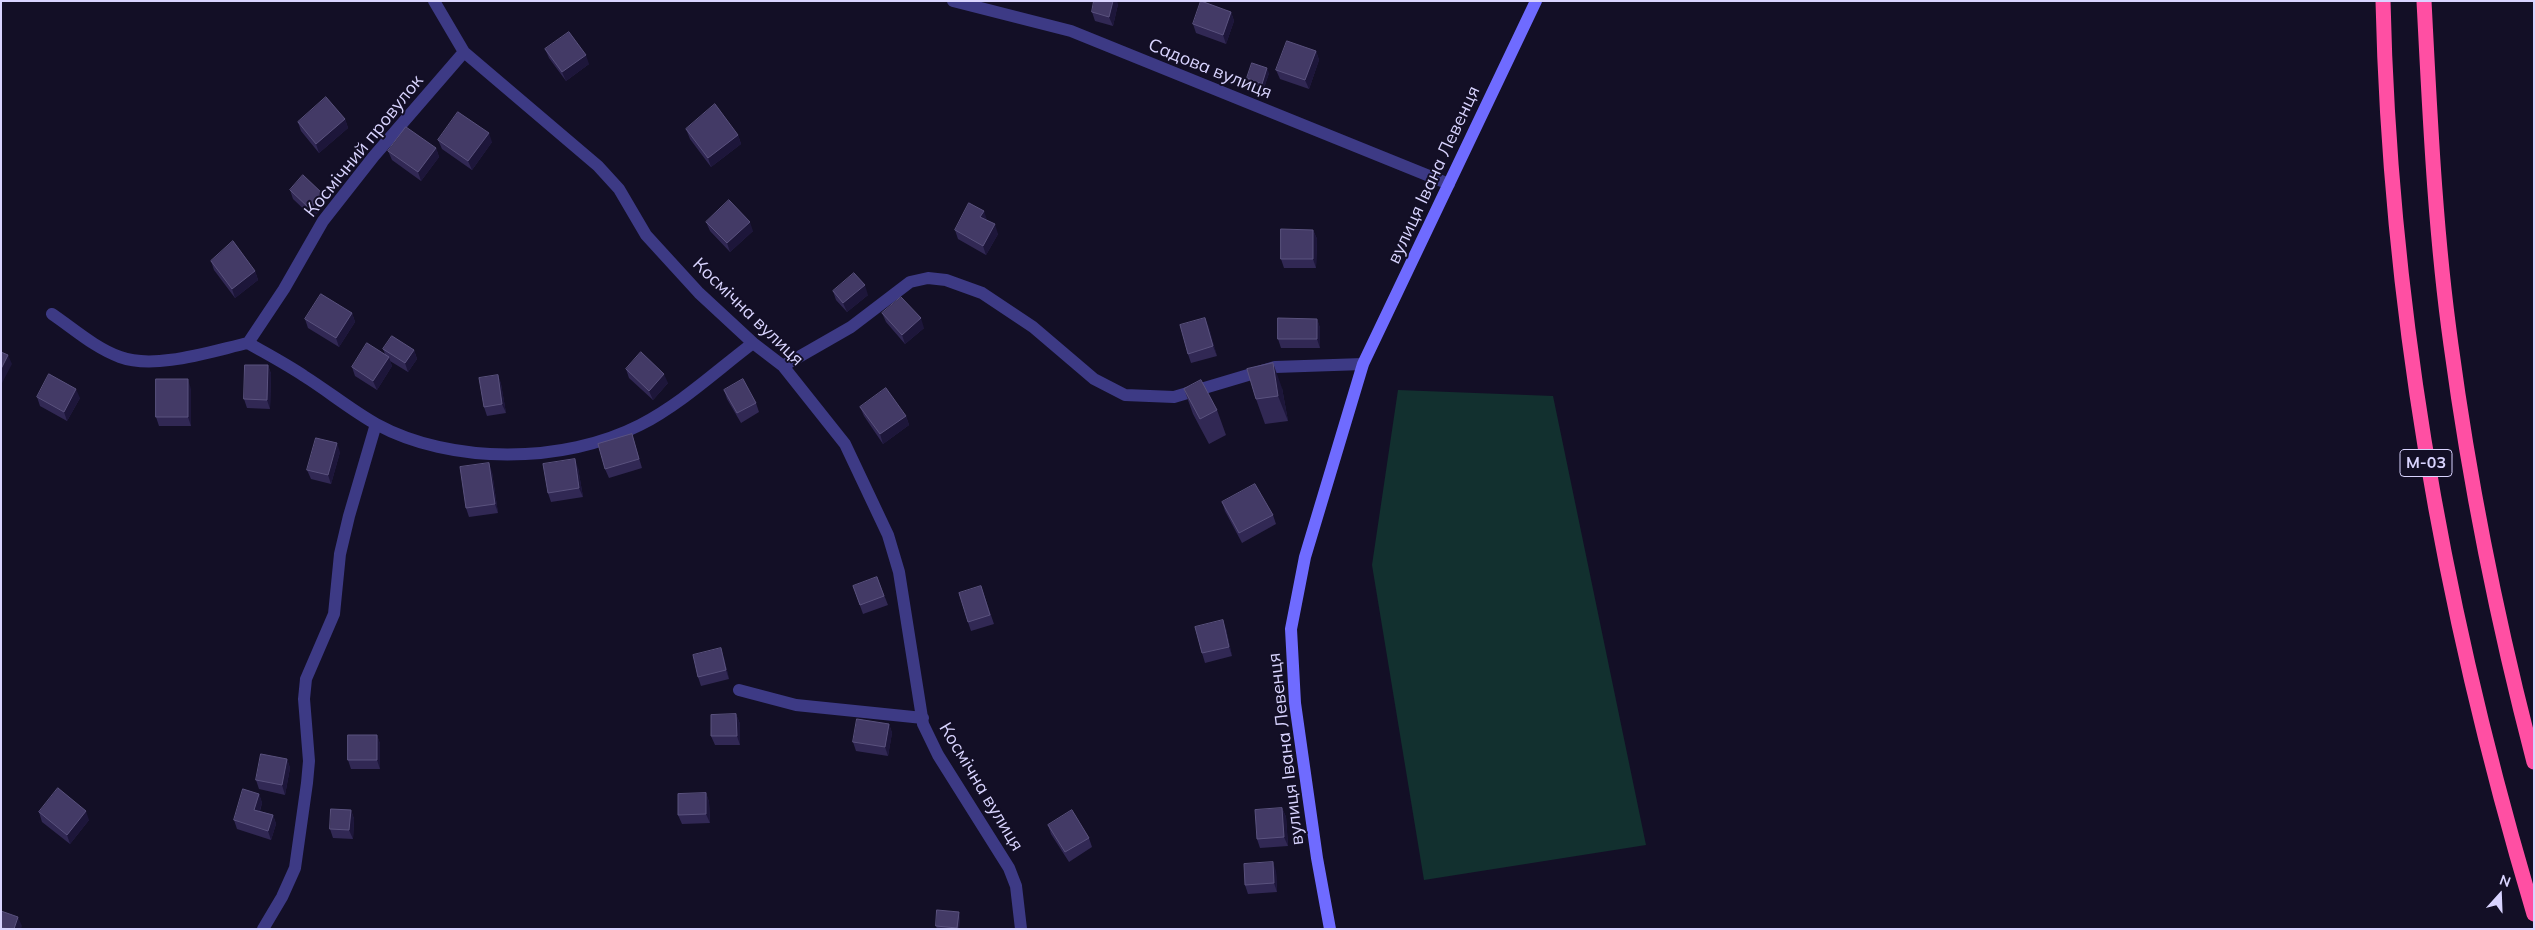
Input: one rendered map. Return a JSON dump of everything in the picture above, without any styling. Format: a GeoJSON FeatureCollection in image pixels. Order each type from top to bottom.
{"type":"FeatureCollection","features":[{"type":"Feature","properties":{"kind":"highway","name":"М-03"},"geometry":{"type":"LineString","coordinates":[[2383,1],[2392,174],[2403,297],[2428,477],[2466,663],[2514,847],[2534,914]]}},
{"type":"Feature","properties":{"kind":"highway","name":"М-03"},"geometry":{"type":"LineString","coordinates":[[2424,1],[2438,212],[2457,389],[2484,550],[2534,762]]}},
{"type":"Feature","properties":{"kind":"street","name":"Космічна вулиця"},"geometry":{"type":"LineString","coordinates":[[434,1],[464,52],[598,166],[619,189],[646,235],[699,293],[753,343],[783,366],[845,444],[888,535],[899,572],[924,724],[938,755],[1009,868],[1016,886],[1021,929]]}},
{"type":"Feature","properties":{"kind":"street","name":"Садова вулиця"},"geometry":{"type":"LineString","coordinates":[[953,1],[1071,32],[1449,184]]}},
{"type":"Feature","properties":{"kind":"street","name":"вулиця Івана Левенця"},"geometry":{"type":"LineString","coordinates":[[1330,929],[1317,858],[1295,703],[1291,628],[1305,557],[1331,462],[1363,364],[1536,1]]}},
{"type":"Feature","properties":{"kind":"street","name":"Космічний провулок"},"geometry":{"type":"LineString","coordinates":[[248,344],[284,289],[323,221],[374,156],[464,52]]}},
{"type":"Feature","properties":{"kind":"street"},"geometry":{"type":"LineString","coordinates":[[783,366],[851,327],[910,282],[928,278],[946,280],[982,293],[1034,327],[1094,379],[1125,395],[1174,397],[1274,367],[1363,364]]}},
{"type":"Feature","properties":{"kind":"street"},"geometry":{"type":"LineString","coordinates":[[52,314],[97,345],[120,357],[142,362],[183,358],[248,344],[302,375],[376,424],[410,439],[444,448],[482,453],[521,454],[554,451],[603,440],[638,426],[665,410],[753,343]]}},
{"type":"Feature","properties":{"kind":"street"},"geometry":{"type":"LineString","coordinates":[[263,929],[282,898],[295,868],[308,768],[304,699],[306,678],[334,614],[342,544],[376,424]]}},
{"type":"Feature","properties":{"kind":"street"},"geometry":{"type":"LineString","coordinates":[[739,690],[796,705],[923,718]]}},
{"type":"Feature","properties":{"kind":"green space"},"geometry":{"type":"Polygon","coordinates":[[[1398,390],[1553,396],[1646,845],[1424,880],[1372,565],[1398,390]]]}},
{"type":"Feature","properties":{"kind":"building"},"geometry":{"type":"Polygon","coordinates":[[[1094,1],[1113,1],[1109,17],[1092,12],[1094,1]]]}},
{"type":"Feature","properties":{"kind":"building"},"geometry":{"type":"Polygon","coordinates":[[[1201,1],[1231,12],[1223,35],[1193,24],[1201,1]]]}},
{"type":"Feature","properties":{"kind":"building"},"geometry":{"type":"Polygon","coordinates":[[[569,32],[586,55],[562,72],[545,49],[569,32]]]}},
{"type":"Feature","properties":{"kind":"building"},"geometry":{"type":"Polygon","coordinates":[[[1287,41],[1316,51],[1305,80],[1276,70],[1287,41]]]}},
{"type":"Feature","properties":{"kind":"building"},"geometry":{"type":"Polygon","coordinates":[[[1252,63],[1267,68],[1262,84],[1247,78],[1252,63]]]}},
{"type":"Feature","properties":{"kind":"building"},"geometry":{"type":"Polygon","coordinates":[[[326,97],[345,119],[316,144],[298,122],[326,97]]]}},
{"type":"Feature","properties":{"kind":"building"},"geometry":{"type":"Polygon","coordinates":[[[715,104],[738,135],[708,158],[686,129],[715,104]]]}},
{"type":"Feature","properties":{"kind":"building"},"geometry":{"type":"Polygon","coordinates":[[[458,112],[489,133],[468,161],[438,140],[458,112]]]}},
{"type":"Feature","properties":{"kind":"building"},"geometry":{"type":"Polygon","coordinates":[[[406,127],[436,148],[418,172],[388,151],[406,127]]]}},
{"type":"Feature","properties":{"kind":"building"},"geometry":{"type":"Polygon","coordinates":[[[303,175],[323,194],[310,209],[290,190],[303,175]]]}},
{"type":"Feature","properties":{"kind":"building"},"geometry":{"type":"Polygon","coordinates":[[[729,200],[750,222],[727,243],[706,222],[729,200]]]}},
{"type":"Feature","properties":{"kind":"building"},"geometry":{"type":"Polygon","coordinates":[[[969,203],[984,211],[980,217],[995,224],[983,246],[955,230],[969,203]]]}},
{"type":"Feature","properties":{"kind":"building"},"geometry":{"type":"Polygon","coordinates":[[[1281,229],[1313,230],[1313,259],[1281,259],[1281,229]]]}},
{"type":"Feature","properties":{"kind":"building"},"geometry":{"type":"Polygon","coordinates":[[[233,241],[255,271],[232,289],[211,261],[233,241]]]}},
{"type":"Feature","properties":{"kind":"building"},"geometry":{"type":"Polygon","coordinates":[[[854,273],[865,285],[843,303],[833,291],[854,273]]]}},
{"type":"Feature","properties":{"kind":"building"},"geometry":{"type":"Polygon","coordinates":[[[321,294],[352,313],[336,338],[305,319],[321,294]]]}},
{"type":"Feature","properties":{"kind":"building"},"geometry":{"type":"Polygon","coordinates":[[[901,297],[921,318],[902,335],[882,313],[901,297]]]}},
{"type":"Feature","properties":{"kind":"building"},"geometry":{"type":"Polygon","coordinates":[[[1205,318],[1213,346],[1188,354],[1180,325],[1205,318]]]}},
{"type":"Feature","properties":{"kind":"building"},"geometry":{"type":"Polygon","coordinates":[[[1278,318],[1317,319],[1317,339],[1278,339],[1278,318]]]}},
{"type":"Feature","properties":{"kind":"building"},"geometry":{"type":"Polygon","coordinates":[[[392,336],[414,350],[405,363],[383,349],[392,336]]]}},
{"type":"Feature","properties":{"kind":"building"},"geometry":{"type":"Polygon","coordinates":[[[367,343],[389,357],[373,381],[352,367],[367,343]]]}},
{"type":"Feature","properties":{"kind":"building"},"geometry":{"type":"Polygon","coordinates":[[[1,352],[8,355],[1,369],[1,352]]]}},
{"type":"Feature","properties":{"kind":"building"},"geometry":{"type":"Polygon","coordinates":[[[641,352],[664,374],[649,391],[626,369],[641,352]]]}},
{"type":"Feature","properties":{"kind":"building"},"geometry":{"type":"Polygon","coordinates":[[[1273,363],[1278,396],[1256,399],[1247,369],[1273,363]]]}},
{"type":"Feature","properties":{"kind":"building"},"geometry":{"type":"Polygon","coordinates":[[[245,365],[268,365],[267,400],[244,399],[245,365]]]}},
{"type":"Feature","properties":{"kind":"building"},"geometry":{"type":"Polygon","coordinates":[[[49,374],[76,389],[64,412],[37,397],[49,374]]]}},
{"type":"Feature","properties":{"kind":"building"},"geometry":{"type":"Polygon","coordinates":[[[498,375],[502,404],[484,407],[479,378],[498,375]]]}},
{"type":"Feature","properties":{"kind":"building"},"geometry":{"type":"Polygon","coordinates":[[[156,379],[188,379],[188,417],[156,417],[156,379]]]}},
{"type":"Feature","properties":{"kind":"building"},"geometry":{"type":"Polygon","coordinates":[[[743,379],[756,403],[737,413],[724,390],[743,379]]]}},
{"type":"Feature","properties":{"kind":"building"},"geometry":{"type":"Polygon","coordinates":[[[1201,380],[1217,410],[1200,419],[1184,389],[1201,380]]]}},
{"type":"Feature","properties":{"kind":"building"},"geometry":{"type":"Polygon","coordinates":[[[886,388],[906,416],[880,434],[860,407],[886,388]]]}},
{"type":"Feature","properties":{"kind":"building"},"geometry":{"type":"Polygon","coordinates":[[[632,434],[639,459],[605,469],[598,444],[632,434]]]}},
{"type":"Feature","properties":{"kind":"building"},"geometry":{"type":"Polygon","coordinates":[[[316,438],[337,443],[328,475],[307,470],[316,438]]]}},
{"type":"Feature","properties":{"kind":"building"},"geometry":{"type":"Polygon","coordinates":[[[575,459],[579,488],[548,493],[543,464],[575,459]]]}},
{"type":"Feature","properties":{"kind":"building"},"geometry":{"type":"Polygon","coordinates":[[[489,463],[495,504],[466,508],[460,467],[489,463]]]}},
{"type":"Feature","properties":{"kind":"building"},"geometry":{"type":"Polygon","coordinates":[[[1255,484],[1273,515],[1239,533],[1222,502],[1255,484]]]}},
{"type":"Feature","properties":{"kind":"building"},"geometry":{"type":"Polygon","coordinates":[[[877,577],[884,596],[860,605],[853,586],[877,577]]]}},
{"type":"Feature","properties":{"kind":"building"},"geometry":{"type":"Polygon","coordinates":[[[981,586],[990,615],[968,622],[959,593],[981,586]]]}},
{"type":"Feature","properties":{"kind":"building"},"geometry":{"type":"Polygon","coordinates":[[[1223,620],[1229,647],[1202,653],[1195,627],[1223,620]]]}},
{"type":"Feature","properties":{"kind":"building"},"geometry":{"type":"Polygon","coordinates":[[[721,648],[726,670],[698,677],[693,655],[721,648]]]}},
{"type":"Feature","properties":{"kind":"building"},"geometry":{"type":"Polygon","coordinates":[[[736,714],[737,736],[711,736],[711,715],[736,714]]]}},
{"type":"Feature","properties":{"kind":"building"},"geometry":{"type":"Polygon","coordinates":[[[857,719],[889,724],[885,747],[853,742],[857,719]]]}},
{"type":"Feature","properties":{"kind":"building"},"geometry":{"type":"Polygon","coordinates":[[[348,735],[377,735],[377,760],[348,760],[348,735]]]}},
{"type":"Feature","properties":{"kind":"building"},"geometry":{"type":"Polygon","coordinates":[[[261,754],[287,759],[282,785],[256,780],[261,754]]]}},
{"type":"Feature","properties":{"kind":"building"},"geometry":{"type":"Polygon","coordinates":[[[58,788],[86,811],[67,835],[39,812],[58,788]]]}},
{"type":"Feature","properties":{"kind":"building"},"geometry":{"type":"Polygon","coordinates":[[[243,789],[259,794],[254,810],[273,815],[268,831],[234,820],[243,789]]]}},
{"type":"Feature","properties":{"kind":"building"},"geometry":{"type":"Polygon","coordinates":[[[706,793],[706,814],[678,815],[678,794],[706,793]]]}},
{"type":"Feature","properties":{"kind":"building"},"geometry":{"type":"Polygon","coordinates":[[[1282,808],[1284,837],[1257,839],[1255,810],[1282,808]]]}},
{"type":"Feature","properties":{"kind":"building"},"geometry":{"type":"Polygon","coordinates":[[[331,809],[351,810],[349,830],[330,829],[331,809]]]}},
{"type":"Feature","properties":{"kind":"building"},"geometry":{"type":"Polygon","coordinates":[[[1072,810],[1089,838],[1065,852],[1048,825],[1072,810]]]}},
{"type":"Feature","properties":{"kind":"building"},"geometry":{"type":"Polygon","coordinates":[[[1273,862],[1274,883],[1245,885],[1244,864],[1273,862]]]}},
{"type":"Feature","properties":{"kind":"building"},"geometry":{"type":"Polygon","coordinates":[[[937,910],[959,912],[957,928],[936,926],[937,910]]]}},
{"type":"Feature","properties":{"kind":"building"},"geometry":{"type":"Polygon","coordinates":[[[1,911],[18,917],[14,929],[1,928],[1,911]]]}}]}
